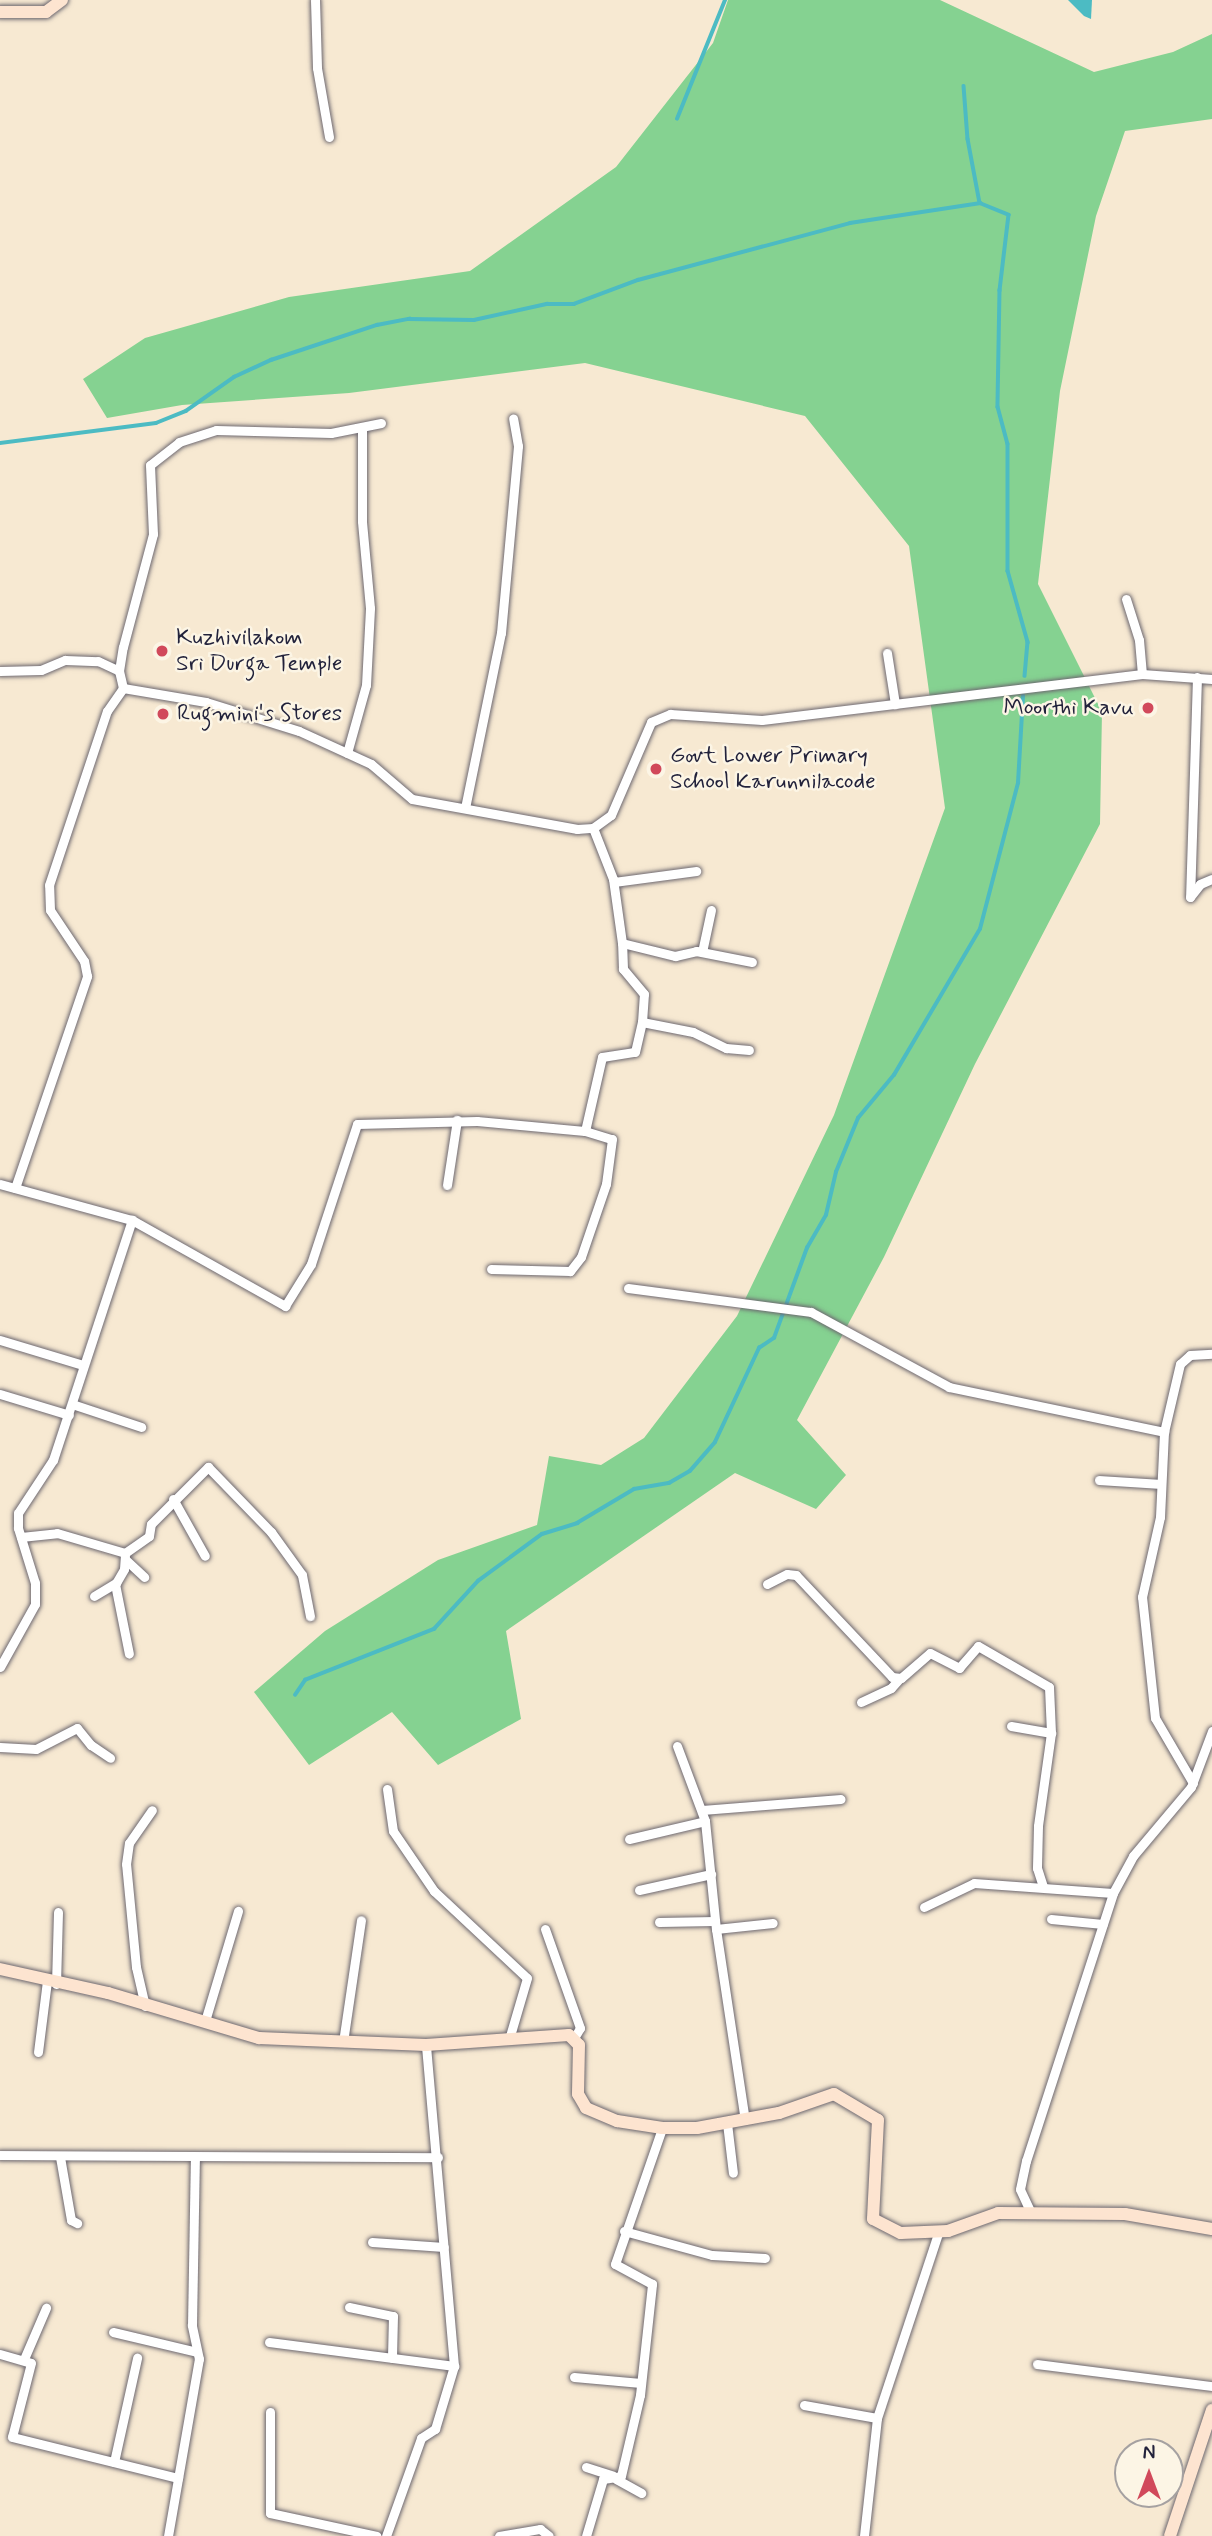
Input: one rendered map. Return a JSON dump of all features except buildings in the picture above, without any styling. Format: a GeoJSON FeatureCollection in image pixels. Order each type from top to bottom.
{"type":"FeatureCollection","features":[{"type":"Feature","properties":{"kind":"main road"},"geometry":{"type":"LineString","coordinates":[[0,12],[46,12],[62,0]]}},
{"type":"Feature","properties":{"kind":"main road"},"geometry":{"type":"LineString","coordinates":[[0,1969],[51,1983],[108,1993],[259,2038],[426,2045],[564,2034],[574,2038],[579,2045],[578,2094],[586,2108],[617,2121],[662,2128],[745,2120],[834,2094],[878,2120],[873,2219],[901,2233],[939,2231],[998,2213],[1136,2215],[1212,2230]]}},
{"type":"Feature","properties":{"kind":"main road"},"geometry":{"type":"LineString","coordinates":[[1170,2536],[1212,2410]]}},
{"type":"Feature","properties":{"kind":"street"},"geometry":{"type":"LineString","coordinates":[[316,0],[317,68],[329,137]]}},
{"type":"Feature","properties":{"kind":"street"},"geometry":{"type":"LineString","coordinates":[[465,808],[501,633],[518,446],[513,418]]}},
{"type":"Feature","properties":{"kind":"street"},"geometry":{"type":"LineString","coordinates":[[15,1188],[87,976],[84,961],[50,910],[49,885],[107,711],[123,688],[119,671],[153,534],[147,477],[155,460],[179,442],[216,430],[331,433],[381,422]]}},
{"type":"Feature","properties":{"kind":"street"},"geometry":{"type":"LineString","coordinates":[[347,753],[366,685],[370,608],[362,521],[362,427]]}},
{"type":"Feature","properties":{"kind":"street"},"geometry":{"type":"LineString","coordinates":[[1126,599],[1139,639],[1142,674]]}},
{"type":"Feature","properties":{"kind":"street"},"geometry":{"type":"LineString","coordinates":[[887,653],[895,704]]}},
{"type":"Feature","properties":{"kind":"street"},"geometry":{"type":"LineString","coordinates":[[0,671],[41,670],[65,660],[98,661],[119,671]]}},
{"type":"Feature","properties":{"kind":"street"},"geometry":{"type":"LineString","coordinates":[[123,688],[206,702],[299,731],[371,764],[412,799],[593,828],[611,815],[651,722],[670,714],[762,720],[1142,674],[1212,679]]}},
{"type":"Feature","properties":{"kind":"street"},"geometry":{"type":"LineString","coordinates":[[1197,677],[1190,897],[1200,884],[1212,880]]}},
{"type":"Feature","properties":{"kind":"street"},"geometry":{"type":"LineString","coordinates":[[585,1131],[602,1057],[635,1052],[642,1022],[644,994],[623,969],[614,883],[593,828]]}},
{"type":"Feature","properties":{"kind":"street"},"geometry":{"type":"LineString","coordinates":[[614,883],[696,871]]}},
{"type":"Feature","properties":{"kind":"street"},"geometry":{"type":"LineString","coordinates":[[702,952],[710,910]]}},
{"type":"Feature","properties":{"kind":"street"},"geometry":{"type":"LineString","coordinates":[[622,943],[675,956],[702,952],[752,962]]}},
{"type":"Feature","properties":{"kind":"street"},"geometry":{"type":"LineString","coordinates":[[642,1022],[693,1032],[726,1048],[749,1050]]}},
{"type":"Feature","properties":{"kind":"street"},"geometry":{"type":"LineString","coordinates":[[0,1184],[132,1220],[285,1306],[321,1239],[357,1124],[457,1120],[585,1131],[612,1139],[612,1155],[581,1257],[570,1270],[491,1269]]}},
{"type":"Feature","properties":{"kind":"street"},"geometry":{"type":"LineString","coordinates":[[447,1185],[457,1120]]}},
{"type":"Feature","properties":{"kind":"street"},"geometry":{"type":"LineString","coordinates":[[0,1667],[4,1653],[35,1604],[36,1583],[21,1536],[19,1509],[45,1478],[69,1415],[132,1220]]}},
{"type":"Feature","properties":{"kind":"street"},"geometry":{"type":"LineString","coordinates":[[628,1288],[811,1312],[949,1387],[1164,1432]]}},
{"type":"Feature","properties":{"kind":"street"},"geometry":{"type":"LineString","coordinates":[[0,1340],[83,1365]]}},
{"type":"Feature","properties":{"kind":"street"},"geometry":{"type":"LineString","coordinates":[[1193,1783],[1175,1759],[1155,1718],[1142,1597],[1160,1517],[1164,1432],[1180,1364],[1190,1355],[1212,1354]]}},
{"type":"Feature","properties":{"kind":"street"},"geometry":{"type":"LineString","coordinates":[[0,1394],[69,1415]]}},
{"type":"Feature","properties":{"kind":"street"},"geometry":{"type":"LineString","coordinates":[[72,1404],[141,1427]]}},
{"type":"Feature","properties":{"kind":"street"},"geometry":{"type":"LineString","coordinates":[[129,1654],[115,1584],[126,1557],[149,1536],[151,1524],[203,1468],[211,1469],[271,1532],[302,1575],[310,1616]]}},
{"type":"Feature","properties":{"kind":"street"},"geometry":{"type":"LineString","coordinates":[[1099,1480],[1161,1484]]}},
{"type":"Feature","properties":{"kind":"street"},"geometry":{"type":"LineString","coordinates":[[173,1499],[205,1556]]}},
{"type":"Feature","properties":{"kind":"street"},"geometry":{"type":"LineString","coordinates":[[21,1536],[57,1533],[126,1557],[144,1577]]}},
{"type":"Feature","properties":{"kind":"street"},"geometry":{"type":"LineString","coordinates":[[767,1584],[796,1575],[827,1612],[899,1679]]}},
{"type":"Feature","properties":{"kind":"street"},"geometry":{"type":"LineString","coordinates":[[94,1596],[115,1584]]}},
{"type":"Feature","properties":{"kind":"street"},"geometry":{"type":"LineString","coordinates":[[861,1702],[891,1688],[930,1653],[960,1668],[971,1649],[983,1647],[1049,1686],[1051,1733],[1038,1826],[1037,1868],[1043,1886]]}},
{"type":"Feature","properties":{"kind":"street"},"geometry":{"type":"LineString","coordinates":[[1011,1726],[1051,1733]]}},
{"type":"Feature","properties":{"kind":"street"},"geometry":{"type":"LineString","coordinates":[[0,1747],[36,1749],[77,1728],[91,1745],[110,1758]]}},
{"type":"Feature","properties":{"kind":"street"},"geometry":{"type":"LineString","coordinates":[[1031,2213],[1020,2189],[1026,2161],[1113,1893],[1132,1856],[1193,1783],[1212,1731]]}},
{"type":"Feature","properties":{"kind":"street"},"geometry":{"type":"LineString","coordinates":[[677,1746],[705,1821],[715,1925],[745,2120]]}},
{"type":"Feature","properties":{"kind":"street"},"geometry":{"type":"LineString","coordinates":[[387,1789],[393,1831],[434,1891],[527,1978],[509,2039]]}},
{"type":"Feature","properties":{"kind":"street"},"geometry":{"type":"LineString","coordinates":[[702,1810],[841,1799]]}},
{"type":"Feature","properties":{"kind":"street"},"geometry":{"type":"LineString","coordinates":[[145,2006],[136,1967],[126,1864],[129,1843],[152,1810]]}},
{"type":"Feature","properties":{"kind":"street"},"geometry":{"type":"LineString","coordinates":[[629,1839],[705,1821]]}},
{"type":"Feature","properties":{"kind":"street"},"geometry":{"type":"LineString","coordinates":[[639,1890],[711,1874]]}},
{"type":"Feature","properties":{"kind":"street"},"geometry":{"type":"LineString","coordinates":[[924,1907],[974,1883],[1113,1893]]}},
{"type":"Feature","properties":{"kind":"street"},"geometry":{"type":"LineString","coordinates":[[205,2021],[238,1910]]}},
{"type":"Feature","properties":{"kind":"street"},"geometry":{"type":"LineString","coordinates":[[38,2052],[51,1983],[58,1912]]}},
{"type":"Feature","properties":{"kind":"street"},"geometry":{"type":"LineString","coordinates":[[1051,1919],[1103,1924]]}},
{"type":"Feature","properties":{"kind":"street"},"geometry":{"type":"LineString","coordinates":[[343,2042],[361,1920]]}},
{"type":"Feature","properties":{"kind":"street"},"geometry":{"type":"LineString","coordinates":[[659,1922],[715,1925],[773,1923]]}},
{"type":"Feature","properties":{"kind":"street"},"geometry":{"type":"LineString","coordinates":[[545,1929],[580,2028],[574,2038]]}},
{"type":"Feature","properties":{"kind":"street"},"geometry":{"type":"LineString","coordinates":[[386,2536],[421,2438],[435,2429],[454,2366],[438,2157],[426,2045]]}},
{"type":"Feature","properties":{"kind":"street"},"geometry":{"type":"LineString","coordinates":[[727,2123],[733,2173]]}},
{"type":"Feature","properties":{"kind":"street"},"geometry":{"type":"LineString","coordinates":[[617,2478],[641,2383],[653,2286],[648,2278],[615,2264],[624,2231],[662,2128]]}},
{"type":"Feature","properties":{"kind":"street"},"geometry":{"type":"LineString","coordinates":[[0,2155],[195,2159],[438,2157]]}},
{"type":"Feature","properties":{"kind":"street"},"geometry":{"type":"LineString","coordinates":[[60,2157],[71,2220],[77,2223]]}},
{"type":"Feature","properties":{"kind":"street"},"geometry":{"type":"LineString","coordinates":[[168,2536],[199,2359],[192,2325],[195,2159]]}},
{"type":"Feature","properties":{"kind":"street"},"geometry":{"type":"LineString","coordinates":[[624,2231],[712,2255],[765,2258]]}},
{"type":"Feature","properties":{"kind":"street"},"geometry":{"type":"LineString","coordinates":[[864,2536],[877,2418],[939,2231]]}},
{"type":"Feature","properties":{"kind":"street"},"geometry":{"type":"LineString","coordinates":[[372,2242],[444,2247]]}},
{"type":"Feature","properties":{"kind":"street"},"geometry":{"type":"LineString","coordinates":[[349,2307],[393,2316],[392,2358]]}},
{"type":"Feature","properties":{"kind":"street"},"geometry":{"type":"LineString","coordinates":[[24,2359],[46,2308]]}},
{"type":"Feature","properties":{"kind":"street"},"geometry":{"type":"LineString","coordinates":[[113,2332],[197,2352]]}},
{"type":"Feature","properties":{"kind":"street"},"geometry":{"type":"LineString","coordinates":[[269,2343],[454,2366]]}},
{"type":"Feature","properties":{"kind":"street"},"geometry":{"type":"LineString","coordinates":[[0,2354],[32,2363],[12,2437],[178,2478]]}},
{"type":"Feature","properties":{"kind":"street"},"geometry":{"type":"LineString","coordinates":[[114,2462],[137,2357]]}},
{"type":"Feature","properties":{"kind":"street"},"geometry":{"type":"LineString","coordinates":[[1037,2364],[1212,2386]]}},
{"type":"Feature","properties":{"kind":"street"},"geometry":{"type":"LineString","coordinates":[[574,2377],[641,2383]]}},
{"type":"Feature","properties":{"kind":"street"},"geometry":{"type":"LineString","coordinates":[[804,2405],[877,2418]]}},
{"type":"Feature","properties":{"kind":"street"},"geometry":{"type":"LineString","coordinates":[[270,2412],[270,2513],[377,2536]]}},
{"type":"Feature","properties":{"kind":"street"},"geometry":{"type":"LineString","coordinates":[[586,2467],[617,2478],[641,2493]]}},
{"type":"Feature","properties":{"kind":"street"},"geometry":{"type":"LineString","coordinates":[[586,2536],[603,2479],[617,2478]]}},
{"type":"Feature","properties":{"kind":"street"},"geometry":{"type":"LineString","coordinates":[[499,2536],[540,2529],[549,2536]]}},
{"type":"Feature","properties":{"kind":"green space"},"geometry":{"type":"Polygon","coordinates":[[[728,0],[940,0],[1094,72],[1173,52],[1212,34],[1212,119],[1125,131],[1096,216],[1060,391],[1038,584],[1102,712],[1100,824],[975,1064],[884,1257],[797,1420],[846,1475],[816,1509],[735,1473],[506,1631],[521,1719],[438,1765],[392,1712],[309,1765],[254,1692],[325,1631],[438,1560],[537,1525],[549,1456],[601,1465],[644,1438],[737,1316],[834,1115],[945,808],[909,546],[805,416],[585,363],[349,393],[182,405],[107,418],[83,379],[145,338],[289,297],[470,271],[616,167],[713,43],[728,0]]]}},
{"type":"Feature","properties":{"kind":"water"},"geometry":{"type":"Polygon","coordinates":[[[1068,0],[1092,0],[1091,19],[1084,16],[1068,0]]]}},
{"type":"Feature","properties":{"kind":"waterway"},"geometry":{"type":"LineString","coordinates":[[677,119],[725,0]]}},
{"type":"Feature","properties":{"kind":"waterway"},"geometry":{"type":"LineString","coordinates":[[964,86],[968,139],[980,203],[1009,215],[1000,290],[998,407],[1008,444],[1008,571],[1028,642],[1025,676]]}},
{"type":"Feature","properties":{"kind":"waterway"},"geometry":{"type":"LineString","coordinates":[[0,443],[156,423],[186,411],[234,377],[271,360],[377,325],[409,319],[474,320],[547,304],[574,304],[638,280],[850,223],[980,203]]}},
{"type":"Feature","properties":{"kind":"waterway"},"geometry":{"type":"LineString","coordinates":[[295,1695],[305,1680],[434,1629],[478,1581],[542,1534],[577,1523],[634,1489],[669,1483],[690,1471],[715,1442],[759,1348],[774,1338],[807,1248],[826,1215],[836,1172],[858,1118],[894,1075],[980,929],[1018,783],[1023,696]]}},
{"type":"Feature","properties":{"kind":"place","name":"Kuzhivilakom Sri Durga Temple"},"geometry":{"type":"Point","coordinates":[162,651]}},
{"type":"Feature","properties":{"kind":"place","name":"Moorthi Kavu"},"geometry":{"type":"Point","coordinates":[1148,708]}},
{"type":"Feature","properties":{"kind":"place","name":"Rugmini's Stores"},"geometry":{"type":"Point","coordinates":[163,714]}},
{"type":"Feature","properties":{"kind":"place","name":"Govt Lower Primary School Karunnilacode"},"geometry":{"type":"Point","coordinates":[656,769]}}]}
